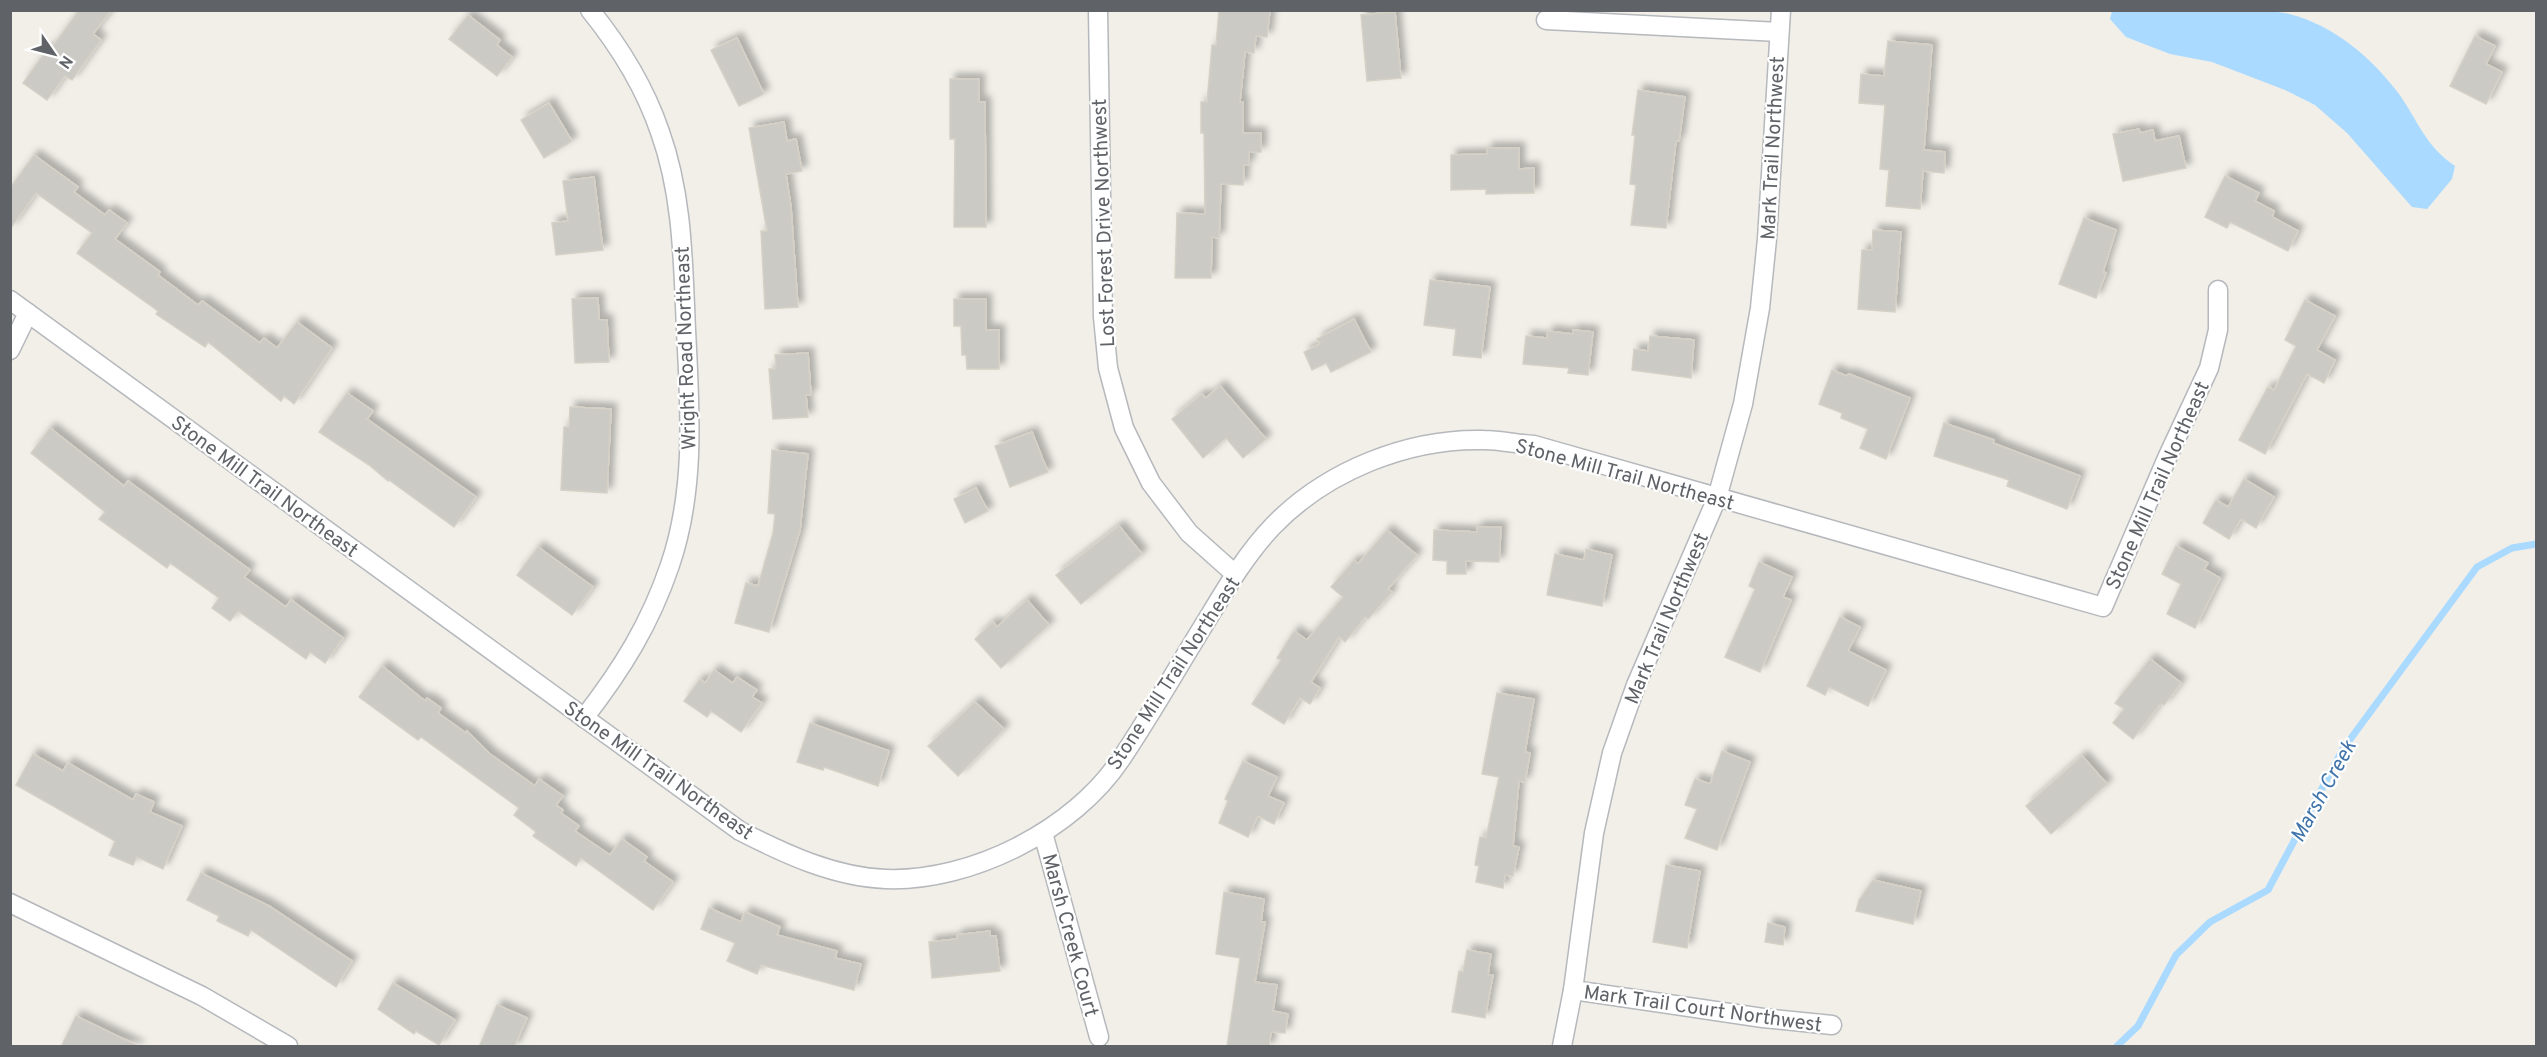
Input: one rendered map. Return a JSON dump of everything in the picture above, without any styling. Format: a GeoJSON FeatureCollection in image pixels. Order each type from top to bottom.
{"type":"FeatureCollection","features":[{"type":"Feature","properties":{"kind":"street","name":"Wright Road Northeast"},"geometry":{"type":"LineString","coordinates":[[584,718],[620,671],[643,629],[671,563],[685,505],[690,423],[682,240],[674,178],[660,132],[638,81],[609,33],[590,10]]}},
{"type":"Feature","properties":{"kind":"street","name":"Lost Forest Drive Northwest"},"geometry":{"type":"LineString","coordinates":[[1098,10],[1103,317],[1108,368],[1124,428],[1151,483],[1189,532],[1235,574]]}},
{"type":"Feature","properties":{"kind":"street","name":"Mark Trail Northwest"},"geometry":{"type":"LineString","coordinates":[[1562,1047],[1573,990],[1594,833],[1612,753],[1636,686],[1717,498],[1743,404],[1760,308],[1767,239],[1781,10]]}},
{"type":"Feature","properties":{"kind":"street"},"geometry":{"type":"LineString","coordinates":[[1546,20],[1779,32]]}},
{"type":"Feature","properties":{"kind":"street","name":"Stone Mill Trail Northeast"},"geometry":{"type":"LineString","coordinates":[[10,300],[740,831],[782,852],[832,870],[885,879],[935,875],[994,859],[1043,833],[1084,801],[1120,762],[1235,574],[1273,526],[1319,488],[1372,460],[1434,443],[1484,440],[1533,446],[2103,607],[2167,458],[2209,368],[2218,330],[2218,290]]}},
{"type":"Feature","properties":{"kind":"street"},"geometry":{"type":"LineString","coordinates":[[10,350],[28,313]]}},
{"type":"Feature","properties":{"kind":"street","name":"Marsh Creek Court"},"geometry":{"type":"LineString","coordinates":[[1043,833],[1099,1037]]}},
{"type":"Feature","properties":{"kind":"street"},"geometry":{"type":"LineString","coordinates":[[10,903],[202,996],[288,1047]]}},
{"type":"Feature","properties":{"kind":"street","name":"Mark Trail Court Northwest"},"geometry":{"type":"LineString","coordinates":[[1573,990],[1763,1018],[1832,1025]]}},
{"type":"Feature","properties":{"kind":"water"},"geometry":{"type":"Polygon","coordinates":[[[2112,11],[2281,12],[2321,26],[2351,45],[2377,68],[2399,94],[2437,151],[2455,166],[2452,179],[2427,209],[2412,207],[2347,133],[2315,105],[2285,90],[2212,62],[2170,54],[2126,37],[2110,19],[2112,11]]]}},
{"type":"Feature","properties":{"kind":"building"},"geometry":{"type":"Polygon","coordinates":[[[79,10],[111,10],[93,34],[101,40],[72,80],[65,76],[47,100],[23,83],[79,10]]]}},
{"type":"Feature","properties":{"kind":"building"},"geometry":{"type":"Polygon","coordinates":[[[1219,10],[1270,10],[1267,37],[1256,36],[1254,53],[1245,52],[1240,102],[1243,102],[1243,133],[1261,133],[1261,152],[1249,152],[1249,165],[1244,165],[1243,185],[1221,184],[1219,238],[1212,237],[1211,278],[1175,278],[1177,213],[1205,214],[1204,133],[1201,133],[1201,102],[1207,102],[1212,45],[1216,45],[1219,10]]]}},
{"type":"Feature","properties":{"kind":"building"},"geometry":{"type":"Polygon","coordinates":[[[1395,12],[1401,78],[1367,81],[1361,15],[1395,12]]]}},
{"type":"Feature","properties":{"kind":"building"},"geometry":{"type":"Polygon","coordinates":[[[468,15],[500,40],[497,45],[512,57],[497,76],[449,39],[468,15]]]}},
{"type":"Feature","properties":{"kind":"building"},"geometry":{"type":"Polygon","coordinates":[[[2475,36],[2495,46],[2486,64],[2502,72],[2486,104],[2450,86],[2475,36]]]}},
{"type":"Feature","properties":{"kind":"building"},"geometry":{"type":"Polygon","coordinates":[[[737,38],[764,94],[739,106],[711,50],[737,38]]]}},
{"type":"Feature","properties":{"kind":"building"},"geometry":{"type":"Polygon","coordinates":[[[1888,41],[1932,45],[1924,150],[1945,152],[1944,173],[1923,171],[1920,209],[1886,206],[1889,170],[1880,169],[1885,105],[1859,103],[1861,74],[1884,76],[1888,41]]]}},
{"type":"Feature","properties":{"kind":"building"},"geometry":{"type":"Polygon","coordinates":[[[950,79],[979,79],[979,102],[985,102],[986,227],[954,227],[955,139],[950,139],[950,79]]]}},
{"type":"Feature","properties":{"kind":"building"},"geometry":{"type":"Polygon","coordinates":[[[1638,90],[1685,97],[1679,141],[1676,141],[1666,228],[1631,225],[1636,185],[1630,184],[1635,135],[1632,135],[1638,90]]]}},
{"type":"Feature","properties":{"kind":"building"},"geometry":{"type":"Polygon","coordinates":[[[549,103],[572,141],[544,158],[521,120],[549,103]]]}},
{"type":"Feature","properties":{"kind":"building"},"geometry":{"type":"Polygon","coordinates":[[[784,122],[787,141],[796,139],[802,171],[786,174],[791,207],[798,307],[765,309],[761,231],[767,231],[749,128],[784,122]]]}},
{"type":"Feature","properties":{"kind":"building"},"geometry":{"type":"Polygon","coordinates":[[[2139,129],[2140,133],[2153,130],[2155,141],[2179,136],[2186,168],[2123,181],[2113,134],[2139,129]]]}},
{"type":"Feature","properties":{"kind":"building"},"geometry":{"type":"Polygon","coordinates":[[[1487,148],[1519,148],[1519,169],[1534,168],[1534,193],[1486,194],[1486,189],[1451,190],[1451,155],[1487,154],[1487,148]]]}},
{"type":"Feature","properties":{"kind":"building"},"geometry":{"type":"Polygon","coordinates":[[[34,155],[78,187],[74,192],[105,215],[109,210],[127,223],[115,239],[160,272],[158,275],[198,305],[202,301],[260,343],[264,338],[277,348],[297,322],[332,348],[294,404],[284,396],[281,401],[208,342],[205,347],[156,314],[158,311],[77,253],[92,233],[36,193],[10,229],[10,188],[34,155]]]}},
{"type":"Feature","properties":{"kind":"building"},"geometry":{"type":"Polygon","coordinates":[[[2225,176],[2259,193],[2255,201],[2274,211],[2272,217],[2298,231],[2288,251],[2230,222],[2227,228],[2205,217],[2225,176]]]}},
{"type":"Feature","properties":{"kind":"building"},"geometry":{"type":"Polygon","coordinates":[[[594,177],[603,250],[556,255],[552,223],[568,221],[563,181],[594,177]]]}},
{"type":"Feature","properties":{"kind":"building"},"geometry":{"type":"Polygon","coordinates":[[[2084,218],[2116,230],[2103,272],[2106,273],[2096,298],[2059,284],[2084,218]]]}},
{"type":"Feature","properties":{"kind":"building"},"geometry":{"type":"Polygon","coordinates":[[[1873,230],[1901,232],[1895,312],[1858,309],[1862,250],[1872,250],[1873,230]]]}},
{"type":"Feature","properties":{"kind":"building"},"geometry":{"type":"Polygon","coordinates":[[[1430,280],[1490,287],[1481,358],[1453,355],[1456,329],[1424,325],[1430,280]]]}},
{"type":"Feature","properties":{"kind":"building"},"geometry":{"type":"Polygon","coordinates":[[[598,298],[599,320],[607,320],[609,362],[575,363],[572,299],[598,298]]]}},
{"type":"Feature","properties":{"kind":"building"},"geometry":{"type":"Polygon","coordinates":[[[954,299],[986,299],[986,330],[999,330],[999,369],[967,369],[966,355],[962,355],[961,326],[954,326],[954,299]]]}},
{"type":"Feature","properties":{"kind":"building"},"geometry":{"type":"Polygon","coordinates":[[[2305,300],[2335,316],[2317,350],[2335,360],[2324,383],[2307,374],[2265,454],[2239,440],[2268,387],[2274,390],[2296,346],[2285,340],[2305,300]]]}},
{"type":"Feature","properties":{"kind":"building"},"geometry":{"type":"Polygon","coordinates":[[[1354,319],[1371,352],[1331,372],[1326,363],[1312,370],[1304,352],[1320,344],[1317,339],[1354,319]]]}},
{"type":"Feature","properties":{"kind":"building"},"geometry":{"type":"Polygon","coordinates":[[[1573,330],[1593,332],[1588,375],[1568,373],[1569,368],[1523,364],[1526,336],[1547,338],[1548,331],[1573,334],[1573,330]]]}},
{"type":"Feature","properties":{"kind":"building"},"geometry":{"type":"Polygon","coordinates":[[[1650,336],[1694,340],[1691,378],[1632,370],[1634,349],[1648,351],[1650,336]]]}},
{"type":"Feature","properties":{"kind":"building"},"geometry":{"type":"Polygon","coordinates":[[[808,353],[811,395],[806,395],[808,417],[773,419],[769,369],[776,369],[775,355],[808,353]]]}},
{"type":"Feature","properties":{"kind":"building"},"geometry":{"type":"Polygon","coordinates":[[[1832,370],[1847,376],[1849,374],[1910,398],[1886,459],[1860,448],[1868,429],[1841,418],[1842,413],[1819,404],[1832,370]]]}},
{"type":"Feature","properties":{"kind":"building"},"geometry":{"type":"Polygon","coordinates":[[[1220,386],[1266,439],[1243,458],[1226,438],[1203,458],[1172,419],[1202,394],[1206,398],[1220,386]]]}},
{"type":"Feature","properties":{"kind":"building"},"geometry":{"type":"Polygon","coordinates":[[[347,393],[373,411],[367,419],[476,497],[454,527],[319,432],[347,393]]]}},
{"type":"Feature","properties":{"kind":"building"},"geometry":{"type":"Polygon","coordinates":[[[570,407],[611,409],[607,493],[561,490],[564,427],[569,427],[570,407]]]}},
{"type":"Feature","properties":{"kind":"building"},"geometry":{"type":"Polygon","coordinates":[[[1944,423],[1994,440],[1993,443],[2080,476],[2067,509],[2007,486],[2009,480],[1934,456],[1944,423]]]}},
{"type":"Feature","properties":{"kind":"building"},"geometry":{"type":"Polygon","coordinates":[[[50,428],[124,486],[128,481],[250,570],[244,577],[286,607],[291,600],[343,638],[325,663],[310,652],[306,659],[238,611],[230,621],[212,608],[219,598],[170,563],[167,568],[99,519],[105,512],[31,453],[50,428]]]}},
{"type":"Feature","properties":{"kind":"building"},"geometry":{"type":"Polygon","coordinates":[[[1032,432],[1048,472],[1010,487],[995,446],[1032,432]]]}},
{"type":"Feature","properties":{"kind":"building"},"geometry":{"type":"Polygon","coordinates":[[[772,450],[808,454],[800,530],[769,632],[735,623],[746,583],[758,586],[773,533],[775,514],[768,513],[772,450]]]}},
{"type":"Feature","properties":{"kind":"building"},"geometry":{"type":"Polygon","coordinates":[[[2244,479],[2274,497],[2256,528],[2241,519],[2229,539],[2203,523],[2216,500],[2228,507],[2244,479]]]}},
{"type":"Feature","properties":{"kind":"building"},"geometry":{"type":"Polygon","coordinates":[[[976,488],[988,511],[965,523],[954,499],[976,488]]]}},
{"type":"Feature","properties":{"kind":"building"},"geometry":{"type":"Polygon","coordinates":[[[1119,526],[1142,554],[1081,604],[1056,575],[1119,526]]]}},
{"type":"Feature","properties":{"kind":"building"},"geometry":{"type":"Polygon","coordinates":[[[1477,527],[1501,527],[1499,562],[1466,561],[1466,574],[1447,574],[1447,561],[1433,560],[1434,530],[1477,532],[1477,527]]]}},
{"type":"Feature","properties":{"kind":"building"},"geometry":{"type":"Polygon","coordinates":[[[1387,530],[1417,555],[1388,589],[1392,592],[1368,619],[1365,617],[1345,642],[1339,637],[1311,682],[1320,688],[1310,704],[1300,698],[1284,724],[1252,704],[1281,660],[1277,658],[1294,631],[1307,640],[1343,597],[1331,587],[1354,560],[1358,564],[1387,530]]]}},
{"type":"Feature","properties":{"kind":"building"},"geometry":{"type":"Polygon","coordinates":[[[2176,546],[2208,563],[2204,569],[2220,578],[2195,628],[2167,614],[2181,584],[2162,574],[2176,546]]]}},
{"type":"Feature","properties":{"kind":"building"},"geometry":{"type":"Polygon","coordinates":[[[538,547],[593,587],[572,615],[517,575],[538,547]]]}},
{"type":"Feature","properties":{"kind":"building"},"geometry":{"type":"Polygon","coordinates":[[[1586,549],[1612,555],[1602,606],[1547,595],[1555,554],[1584,560],[1586,549]]]}},
{"type":"Feature","properties":{"kind":"building"},"geometry":{"type":"Polygon","coordinates":[[[1759,562],[1792,577],[1783,597],[1791,600],[1760,672],[1725,657],[1755,589],[1749,586],[1759,562]]]}},
{"type":"Feature","properties":{"kind":"building"},"geometry":{"type":"Polygon","coordinates":[[[1027,600],[1049,625],[1001,668],[975,639],[993,622],[997,627],[1027,600]]]}},
{"type":"Feature","properties":{"kind":"building"},"geometry":{"type":"Polygon","coordinates":[[[1840,617],[1860,627],[1848,651],[1886,670],[1868,706],[1829,687],[1825,695],[1807,686],[1840,617]]]}},
{"type":"Feature","properties":{"kind":"building"},"geometry":{"type":"Polygon","coordinates":[[[2150,659],[2181,683],[2164,705],[2160,704],[2133,739],[2113,723],[2124,709],[2115,703],[2150,659]]]}},
{"type":"Feature","properties":{"kind":"building"},"geometry":{"type":"Polygon","coordinates":[[[382,666],[425,701],[427,698],[441,708],[438,713],[466,733],[467,731],[490,754],[535,786],[539,779],[563,796],[556,805],[563,810],[561,813],[579,826],[575,831],[610,855],[622,839],[647,857],[644,861],[673,882],[653,910],[581,858],[576,866],[533,836],[536,832],[514,815],[519,808],[421,737],[418,740],[359,697],[382,666]]]}},
{"type":"Feature","properties":{"kind":"building"},"geometry":{"type":"Polygon","coordinates":[[[714,670],[733,683],[737,677],[757,690],[752,697],[762,703],[741,732],[711,711],[707,717],[684,701],[700,679],[705,683],[714,670]]]}},
{"type":"Feature","properties":{"kind":"building"},"geometry":{"type":"Polygon","coordinates":[[[1497,693],[1534,699],[1525,752],[1530,753],[1525,782],[1519,781],[1513,846],[1519,847],[1513,876],[1505,875],[1503,888],[1476,882],[1479,866],[1475,865],[1480,837],[1486,838],[1499,777],[1482,774],[1497,693]]]}},
{"type":"Feature","properties":{"kind":"building"},"geometry":{"type":"Polygon","coordinates":[[[975,702],[1004,729],[958,776],[928,746],[975,702]]]}},
{"type":"Feature","properties":{"kind":"building"},"geometry":{"type":"Polygon","coordinates":[[[810,723],[889,751],[878,786],[824,767],[823,770],[797,762],[810,723]]]}},
{"type":"Feature","properties":{"kind":"building"},"geometry":{"type":"Polygon","coordinates":[[[1722,751],[1750,762],[1717,850],[1685,838],[1697,809],[1685,805],[1695,779],[1710,784],[1722,751]]]}},
{"type":"Feature","properties":{"kind":"building"},"geometry":{"type":"Polygon","coordinates":[[[33,754],[63,771],[68,763],[133,800],[136,794],[154,802],[150,812],[182,826],[163,869],[137,857],[133,865],[109,855],[115,841],[16,785],[33,754]]]}},
{"type":"Feature","properties":{"kind":"building"},"geometry":{"type":"Polygon","coordinates":[[[2082,756],[2107,784],[2051,834],[2026,806],[2082,756]]]}},
{"type":"Feature","properties":{"kind":"building"},"geometry":{"type":"Polygon","coordinates":[[[1243,761],[1277,777],[1268,796],[1284,803],[1274,824],[1258,816],[1248,837],[1219,823],[1228,801],[1225,799],[1243,761]]]}},
{"type":"Feature","properties":{"kind":"building"},"geometry":{"type":"Polygon","coordinates":[[[1666,865],[1700,871],[1687,948],[1653,942],[1666,865]]]}},
{"type":"Feature","properties":{"kind":"building"},"geometry":{"type":"Polygon","coordinates":[[[201,873],[269,906],[352,961],[336,987],[251,930],[248,936],[217,921],[219,916],[187,900],[201,873]]]}},
{"type":"Feature","properties":{"kind":"building"},"geometry":{"type":"Polygon","coordinates":[[[1873,880],[1921,891],[1913,924],[1856,911],[1859,900],[1873,880]]]}},
{"type":"Feature","properties":{"kind":"building"},"geometry":{"type":"Polygon","coordinates":[[[1224,892],[1264,899],[1261,922],[1265,922],[1255,982],[1277,985],[1273,1011],[1288,1014],[1285,1033],[1271,1032],[1269,1047],[1227,1047],[1240,958],[1216,954],[1224,892]]]}},
{"type":"Feature","properties":{"kind":"building"},"geometry":{"type":"Polygon","coordinates":[[[709,908],[741,922],[745,912],[780,927],[777,935],[837,951],[835,958],[861,964],[854,990],[761,965],[757,974],[727,961],[735,943],[701,929],[709,908]]]}},
{"type":"Feature","properties":{"kind":"building"},"geometry":{"type":"Polygon","coordinates":[[[1768,923],[1785,927],[1783,945],[1765,942],[1768,923]]]}},
{"type":"Feature","properties":{"kind":"building"},"geometry":{"type":"Polygon","coordinates":[[[990,931],[990,936],[996,936],[1000,971],[932,978],[929,942],[957,939],[957,935],[990,931]]]}},
{"type":"Feature","properties":{"kind":"building"},"geometry":{"type":"Polygon","coordinates":[[[1467,950],[1491,954],[1488,975],[1493,975],[1485,1018],[1452,1012],[1459,971],[1463,972],[1467,950]]]}},
{"type":"Feature","properties":{"kind":"building"},"geometry":{"type":"Polygon","coordinates":[[[393,983],[455,1020],[439,1045],[416,1031],[414,1034],[378,1009],[393,983]]]}},
{"type":"Feature","properties":{"kind":"building"},"geometry":{"type":"Polygon","coordinates":[[[497,1005],[527,1018],[514,1047],[479,1047],[497,1005]]]}},
{"type":"Feature","properties":{"kind":"building"},"geometry":{"type":"Polygon","coordinates":[[[76,1016],[140,1047],[61,1047],[76,1016]]]}},
{"type":"Feature","properties":{"kind":"waterway","name":"Marsh Creek"},"geometry":{"type":"LineString","coordinates":[[2117,1046],[2138,1026],[2176,955],[2210,922],[2268,890],[2343,749],[2477,567],[2512,548],[2536,544]]}}]}
